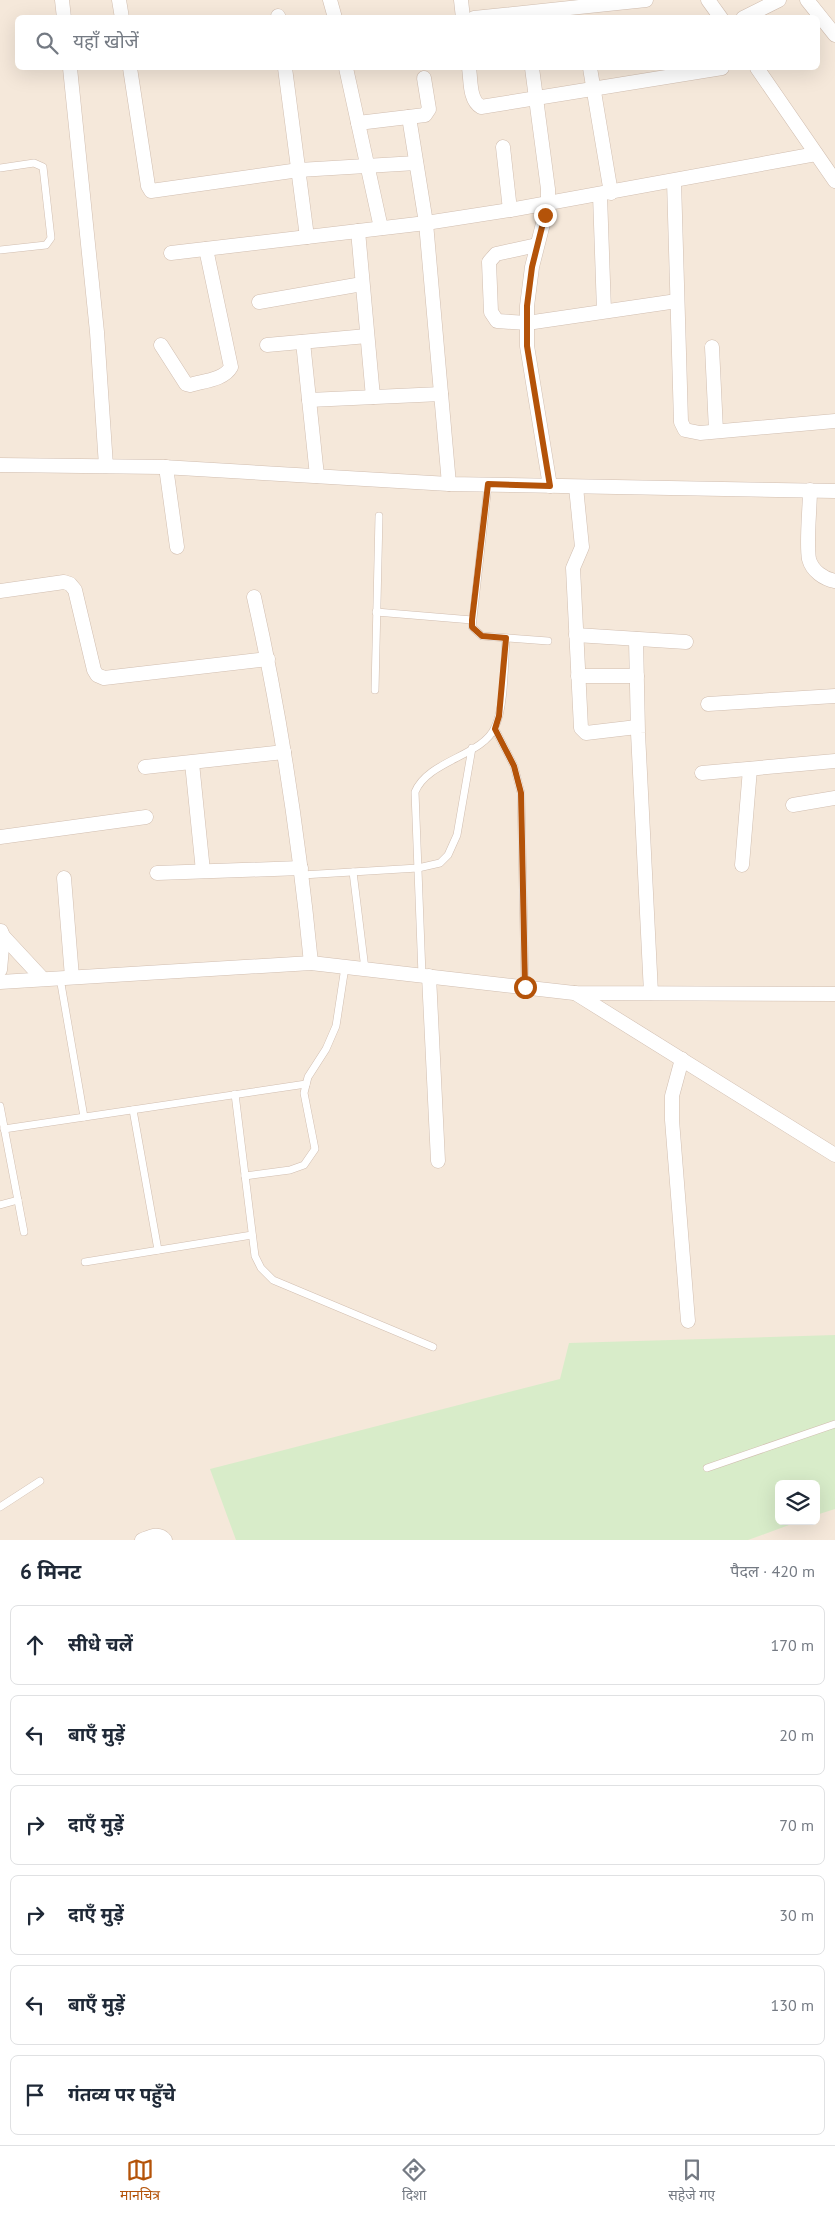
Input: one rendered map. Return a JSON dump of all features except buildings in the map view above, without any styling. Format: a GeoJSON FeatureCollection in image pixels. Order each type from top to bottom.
{"type":"FeatureCollection","features":[{"type":"Feature","properties":{"kind":"street"},"geometry":{"type":"LineString","coordinates":[[62,0],[64,15]]}},
{"type":"Feature","properties":{"kind":"street"},"geometry":{"type":"LineString","coordinates":[[119,0],[122,15]]}},
{"type":"Feature","properties":{"kind":"street"},"geometry":{"type":"LineString","coordinates":[[330,0],[334,15]]}},
{"type":"Feature","properties":{"kind":"street"},"geometry":{"type":"LineString","coordinates":[[461,0],[463,15]]}},
{"type":"Feature","properties":{"kind":"street"},"geometry":{"type":"LineString","coordinates":[[492,15],[522,10],[580,8],[646,0]]}},
{"type":"Feature","properties":{"kind":"street"},"geometry":{"type":"LineString","coordinates":[[708,0],[719,15]]}},
{"type":"Feature","properties":{"kind":"street"},"geometry":{"type":"LineString","coordinates":[[748,15],[779,0]]}},
{"type":"Feature","properties":{"kind":"street"},"geometry":{"type":"LineString","coordinates":[[807,0],[819,15]]}},
{"type":"Feature","properties":{"kind":"street"},"geometry":{"type":"LineString","coordinates":[[820,16],[835,35]]}},
{"type":"Feature","properties":{"kind":"street"},"geometry":{"type":"LineString","coordinates":[[70,70],[97,332],[106,466]]}},
{"type":"Feature","properties":{"kind":"street"},"geometry":{"type":"LineString","coordinates":[[130,70],[148,186],[151,191],[299,170],[416,164]]}},
{"type":"Feature","properties":{"kind":"street"},"geometry":{"type":"LineString","coordinates":[[285,70],[307,237]]}},
{"type":"Feature","properties":{"kind":"street"},"geometry":{"type":"LineString","coordinates":[[346,70],[381,228]]}},
{"type":"Feature","properties":{"kind":"street"},"geometry":{"type":"LineString","coordinates":[[469,70],[473,98],[476,104],[481,107],[709,70]]}},
{"type":"Feature","properties":{"kind":"street"},"geometry":{"type":"LineString","coordinates":[[532,70],[548,204],[537,245],[527,306],[527,346],[550,486]]}},
{"type":"Feature","properties":{"kind":"street"},"geometry":{"type":"LineString","coordinates":[[590,70],[605,194],[604,311]]}},
{"type":"Feature","properties":{"kind":"street"},"geometry":{"type":"LineString","coordinates":[[758,70],[835,181]]}},
{"type":"Feature","properties":{"kind":"street"},"geometry":{"type":"LineString","coordinates":[[358,123],[409,117],[428,112],[424,78]]}},
{"type":"Feature","properties":{"kind":"street"},"geometry":{"type":"LineString","coordinates":[[409,117],[426,223],[449,484]]}},
{"type":"Feature","properties":{"kind":"street"},"geometry":{"type":"LineString","coordinates":[[503,147],[510,210]]}},
{"type":"Feature","properties":{"kind":"street"},"geometry":{"type":"LineString","coordinates":[[171,253],[426,223],[605,194],[816,154]]}},
{"type":"Feature","properties":{"kind":"street"},"geometry":{"type":"LineString","coordinates":[[674,180],[681,422],[685,430],[691,432],[716,431],[835,421]]}},
{"type":"Feature","properties":{"kind":"street"},"geometry":{"type":"LineString","coordinates":[[358,231],[373,397]]}},
{"type":"Feature","properties":{"kind":"street"},"geometry":{"type":"LineString","coordinates":[[537,245],[496,254],[491,257],[489,262],[491,312],[493,318],[497,321],[527,322],[677,301]]}},
{"type":"Feature","properties":{"kind":"street"},"geometry":{"type":"LineString","coordinates":[[161,345],[186,384],[190,385],[222,376],[231,368],[206,249]]}},
{"type":"Feature","properties":{"kind":"street"},"geometry":{"type":"LineString","coordinates":[[259,302],[362,284]]}},
{"type":"Feature","properties":{"kind":"street"},"geometry":{"type":"LineString","coordinates":[[267,345],[367,336]]}},
{"type":"Feature","properties":{"kind":"street"},"geometry":{"type":"LineString","coordinates":[[303,342],[317,476]]}},
{"type":"Feature","properties":{"kind":"street"},"geometry":{"type":"LineString","coordinates":[[712,347],[716,431]]}},
{"type":"Feature","properties":{"kind":"street"},"geometry":{"type":"LineString","coordinates":[[309,400],[441,394]]}},
{"type":"Feature","properties":{"kind":"street"},"geometry":{"type":"LineString","coordinates":[[0,465],[166,467],[449,484],[835,491]]}},
{"type":"Feature","properties":{"kind":"street"},"geometry":{"type":"LineString","coordinates":[[166,467],[177,547]]}},
{"type":"Feature","properties":{"kind":"street"},"geometry":{"type":"LineString","coordinates":[[576,487],[582,547],[573,568],[581,728],[583,732],[637,727]]}},
{"type":"Feature","properties":{"kind":"street"},"geometry":{"type":"LineString","coordinates":[[810,490],[809,558],[816,572],[826,579],[835,581]]}},
{"type":"Feature","properties":{"kind":"street"},"geometry":{"type":"LineString","coordinates":[[0,591],[64,582],[70,584],[75,590],[94,670],[97,675],[104,678],[268,659]]}},
{"type":"Feature","properties":{"kind":"street"},"geometry":{"type":"LineString","coordinates":[[254,597],[268,659],[284,752],[302,872],[311,963]]}},
{"type":"Feature","properties":{"kind":"street"},"geometry":{"type":"LineString","coordinates":[[576,635],[686,642]]}},
{"type":"Feature","properties":{"kind":"street"},"geometry":{"type":"LineString","coordinates":[[636,639],[637,727],[651,993]]}},
{"type":"Feature","properties":{"kind":"street"},"geometry":{"type":"LineString","coordinates":[[578,676],[637,676]]}},
{"type":"Feature","properties":{"kind":"street"},"geometry":{"type":"LineString","coordinates":[[708,704],[835,696]]}},
{"type":"Feature","properties":{"kind":"street"},"geometry":{"type":"LineString","coordinates":[[145,767],[284,752]]}},
{"type":"Feature","properties":{"kind":"street"},"geometry":{"type":"LineString","coordinates":[[702,773],[835,761]]}},
{"type":"Feature","properties":{"kind":"street"},"geometry":{"type":"LineString","coordinates":[[192,763],[203,871]]}},
{"type":"Feature","properties":{"kind":"street"},"geometry":{"type":"LineString","coordinates":[[742,865],[750,769]]}},
{"type":"Feature","properties":{"kind":"street"},"geometry":{"type":"LineString","coordinates":[[792,805],[835,798]]}},
{"type":"Feature","properties":{"kind":"street"},"geometry":{"type":"LineString","coordinates":[[0,837],[146,817]]}},
{"type":"Feature","properties":{"kind":"street"},"geometry":{"type":"LineString","coordinates":[[158,873],[203,871],[302,872]]}},
{"type":"Feature","properties":{"kind":"street"},"geometry":{"type":"LineString","coordinates":[[64,878],[66,977]]}},
{"type":"Feature","properties":{"kind":"street"},"geometry":{"type":"LineString","coordinates":[[1,931],[42,978]]}},
{"type":"Feature","properties":{"kind":"street"},"geometry":{"type":"LineString","coordinates":[[0,970],[1,931]]}},
{"type":"Feature","properties":{"kind":"street"},"geometry":{"type":"LineString","coordinates":[[0,982],[311,963],[574,993],[835,994]]}},
{"type":"Feature","properties":{"kind":"street"},"geometry":{"type":"LineString","coordinates":[[425,976],[438,1161]]}},
{"type":"Feature","properties":{"kind":"street"},"geometry":{"type":"LineString","coordinates":[[574,993],[835,1155]]}},
{"type":"Feature","properties":{"kind":"street"},"geometry":{"type":"LineString","coordinates":[[682,1060],[672,1096],[672,1120],[688,1321]]}},
{"type":"Feature","properties":{"kind":"street"},"geometry":{"type":"LineString","coordinates":[[142,1540],[155,1535],[163,1537],[165,1540]]}},
{"type":"Feature","properties":{"kind":"lane"},"geometry":{"type":"LineString","coordinates":[[0,168],[34,163],[43,167],[51,238],[46,245],[0,250]]}},
{"type":"Feature","properties":{"kind":"lane"},"geometry":{"type":"LineString","coordinates":[[488,484],[472,627],[482,636],[548,641]]}},
{"type":"Feature","properties":{"kind":"lane"},"geometry":{"type":"LineString","coordinates":[[376,690],[379,516]]}},
{"type":"Feature","properties":{"kind":"lane"},"geometry":{"type":"LineString","coordinates":[[376,612],[472,620]]}},
{"type":"Feature","properties":{"kind":"lane"},"geometry":{"type":"LineString","coordinates":[[425,976],[415,792],[418,784],[424,777],[485,741],[495,729],[499,716],[506,638]]}},
{"type":"Feature","properties":{"kind":"lane"},"geometry":{"type":"LineString","coordinates":[[495,729],[514,766],[521,793],[525,987]]}},
{"type":"Feature","properties":{"kind":"lane"},"geometry":{"type":"LineString","coordinates":[[302,872],[353,872],[418,868],[440,863],[448,855],[457,835],[472,748]]}},
{"type":"Feature","properties":{"kind":"lane"},"geometry":{"type":"LineString","coordinates":[[353,872],[365,969]]}},
{"type":"Feature","properties":{"kind":"lane"},"geometry":{"type":"LineString","coordinates":[[245,1176],[290,1170],[304,1165],[315,1149],[304,1093],[308,1077],[326,1049],[336,1026],[344,966]]}},
{"type":"Feature","properties":{"kind":"lane"},"geometry":{"type":"LineString","coordinates":[[66,977],[84,1117]]}},
{"type":"Feature","properties":{"kind":"lane"},"geometry":{"type":"LineString","coordinates":[[4,1129],[306,1084]]}},
{"type":"Feature","properties":{"kind":"lane"},"geometry":{"type":"LineString","coordinates":[[235,1094],[255,1256],[261,1268],[272,1280],[433,1347]]}},
{"type":"Feature","properties":{"kind":"lane"},"geometry":{"type":"LineString","coordinates":[[0,1106],[24,1232]]}},
{"type":"Feature","properties":{"kind":"lane"},"geometry":{"type":"LineString","coordinates":[[133,1110],[158,1250]]}},
{"type":"Feature","properties":{"kind":"lane"},"geometry":{"type":"LineString","coordinates":[[0,1205],[18,1200]]}},
{"type":"Feature","properties":{"kind":"lane"},"geometry":{"type":"LineString","coordinates":[[85,1262],[252,1235]]}},
{"type":"Feature","properties":{"kind":"lane"},"geometry":{"type":"LineString","coordinates":[[707,1468],[835,1424]]}},
{"type":"Feature","properties":{"kind":"lane"},"geometry":{"type":"LineString","coordinates":[[0,1507],[40,1481]]}},
{"type":"Feature","properties":{"kind":"shaded area"},"geometry":{"type":"Polygon","coordinates":[[[0,0],[835,0],[835,1540],[0,1540],[0,0]]]}},
{"type":"Feature","properties":{"kind":"green space"},"geometry":{"type":"Polygon","coordinates":[[[835,1335],[835,1509],[820,1514],[820,1480],[775,1480],[775,1525],[789,1525],[748,1540],[236,1540],[210,1469],[560,1379],[569,1343],[835,1335]]]}},
{"type":"Feature","properties":{"kind":"route"},"geometry":{"type":"LineString","coordinates":[[525,987],[521,793],[514,766],[495,729],[499,716],[506,638],[482,636],[472,627],[472,620],[488,484],[550,486],[527,346],[527,306],[532,267],[545,215]]}}]}
